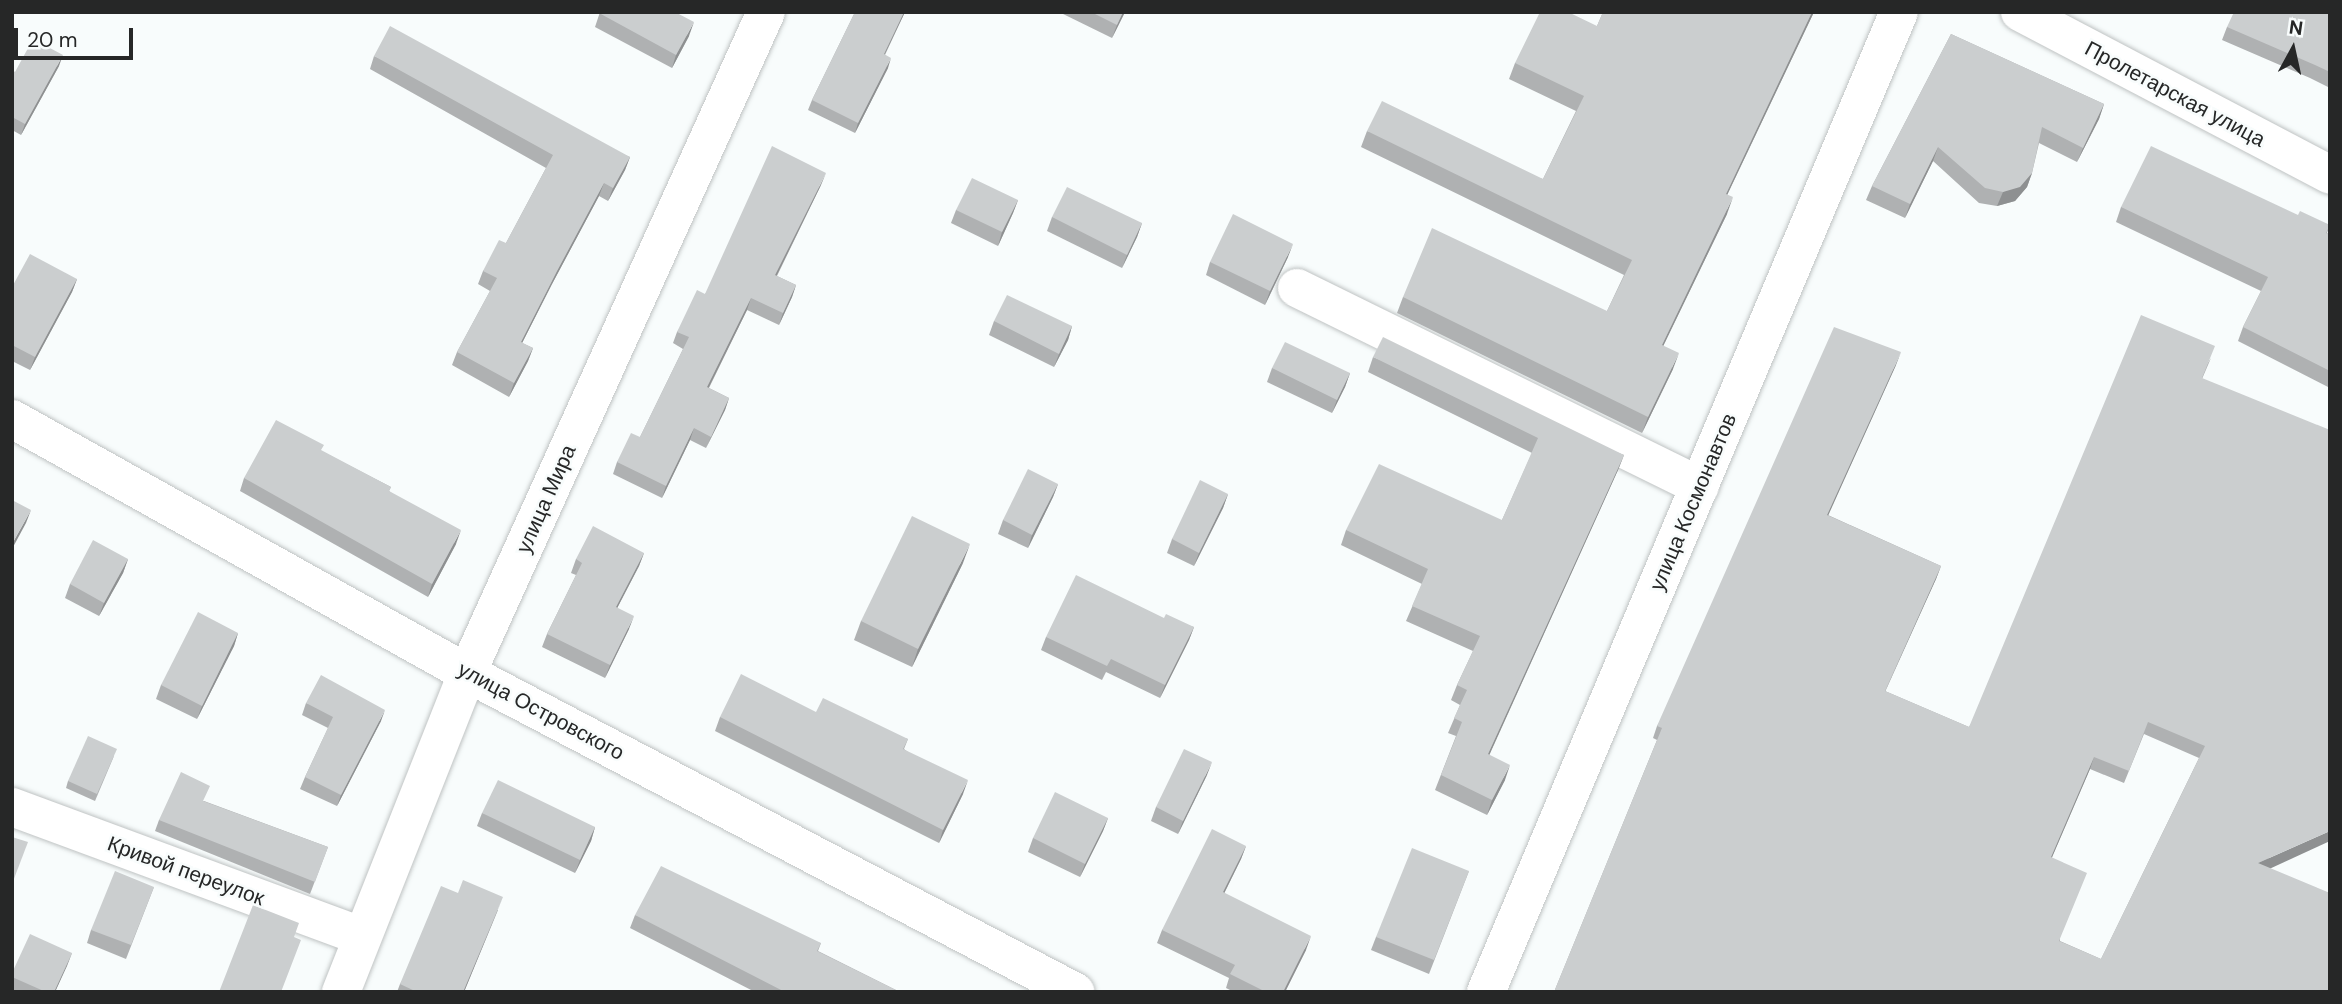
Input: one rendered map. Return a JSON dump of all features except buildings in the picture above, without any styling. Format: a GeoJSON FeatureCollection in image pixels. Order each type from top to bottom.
{"type":"FeatureCollection","features":[{"type":"Feature","properties":{"kind":"street","name":"улица Мира"},"geometry":{"type":"LineString","coordinates":[[341,992],[467,673],[766,12]]}},
{"type":"Feature","properties":{"kind":"street","name":"улица Космонавтов"},"geometry":{"type":"LineString","coordinates":[[1486,992],[1899,12]]}},
{"type":"Feature","properties":{"kind":"street","name":"Пролетарская улица"},"geometry":{"type":"LineString","coordinates":[[2020,12],[2330,175]]}},
{"type":"Feature","properties":{"kind":"street"},"geometry":{"type":"LineString","coordinates":[[1297,288],[1700,486]]}},
{"type":"Feature","properties":{"kind":"street","name":"улица Островского"},"geometry":{"type":"LineString","coordinates":[[12,419],[467,673],[1075,992]]}},
{"type":"Feature","properties":{"kind":"street","name":"Кривой переулок"},"geometry":{"type":"LineString","coordinates":[[12,807],[361,936]]}}]}
